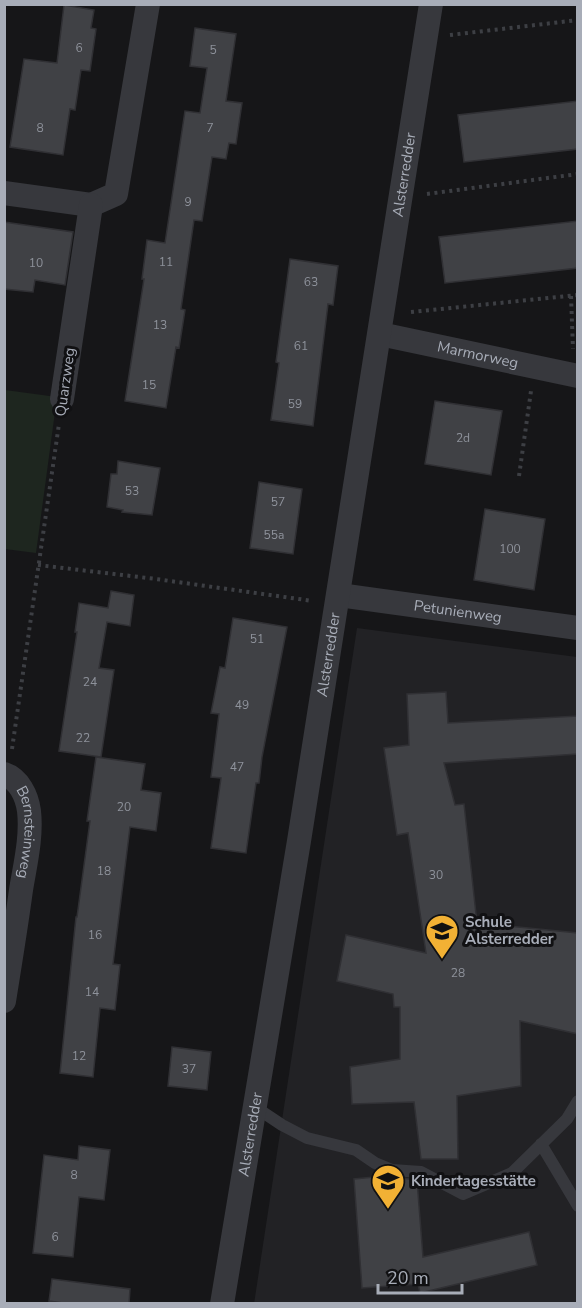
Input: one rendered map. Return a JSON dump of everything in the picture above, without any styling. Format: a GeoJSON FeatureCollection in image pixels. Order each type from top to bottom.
{"type":"FeatureCollection","features":[{"type":"Feature","properties":{"kind":"street"},"geometry":{"type":"LineString","coordinates":[[4,193],[91,205],[116,194],[148,4]]}},
{"type":"Feature","properties":{"kind":"street","name":"Alsterredder"},"geometry":{"type":"LineString","coordinates":[[222,1304],[338,600],[431,4]]}},
{"type":"Feature","properties":{"kind":"street","name":"Quarzweg"},"geometry":{"type":"LineString","coordinates":[[62,399],[91,205]]}},
{"type":"Feature","properties":{"kind":"street","name":"Marmorweg"},"geometry":{"type":"LineString","coordinates":[[382,325],[534,367],[576,375]]}},
{"type":"Feature","properties":{"kind":"street","name":"Petunienweg"},"geometry":{"type":"LineString","coordinates":[[338,600],[578,628]]}},
{"type":"Feature","properties":{"kind":"street","name":"Bernsteinweg"},"geometry":{"type":"LineString","coordinates":[[4,1001],[27,855],[29,826],[27,800],[17,783],[7,775]]}},
{"type":"Feature","properties":{"kind":"lane"},"geometry":{"type":"LineString","coordinates":[[255,1107],[307,1138],[356,1150],[375,1163],[392,1170],[421,1172],[463,1194],[512,1173],[567,1119],[578,1101]]}},
{"type":"Feature","properties":{"kind":"lane"},"geometry":{"type":"LineString","coordinates":[[542,1144],[578,1206]]}},
{"type":"Feature","properties":{"kind":"path"},"geometry":{"type":"LineString","coordinates":[[426,38],[578,20]]}},
{"type":"Feature","properties":{"kind":"path"},"geometry":{"type":"LineString","coordinates":[[402,198],[578,174]]}},
{"type":"Feature","properties":{"kind":"path"},"geometry":{"type":"LineString","coordinates":[[382,325],[578,295]]}},
{"type":"Feature","properties":{"kind":"path"},"geometry":{"type":"LineString","coordinates":[[572,296],[576,375]]}},
{"type":"Feature","properties":{"kind":"path"},"geometry":{"type":"LineString","coordinates":[[519,476],[534,367]]}},
{"type":"Feature","properties":{"kind":"path","name":"Quarzweg"},"geometry":{"type":"LineString","coordinates":[[7,775],[62,399]]}},
{"type":"Feature","properties":{"kind":"path"},"geometry":{"type":"LineString","coordinates":[[38,565],[338,600]]}},
{"type":"Feature","properties":{"kind":"shaded area"},"geometry":{"type":"Polygon","coordinates":[[[5,390],[57,397],[36,553],[5,549],[5,390]]]}},
{"type":"Feature","properties":{"kind":"shaded area","name":"Schule Alsterredder"},"geometry":{"type":"Polygon","coordinates":[[[357,628],[577,657],[577,1303],[254,1304],[357,628]]]}},
{"type":"Feature","properties":{"kind":"building"},"geometry":{"type":"Polygon","coordinates":[[[64,5],[94,10],[91,28],[96,29],[90,71],[81,70],[75,110],[70,109],[63,155],[10,147],[24,59],[57,63],[64,5]]]}},
{"type":"Feature","properties":{"kind":"building"},"geometry":{"type":"Polygon","coordinates":[[[195,28],[236,34],[226,101],[242,103],[236,144],[229,143],[226,159],[212,157],[202,221],[194,220],[181,309],[185,310],[166,408],[125,401],[144,279],[142,279],[147,240],[165,243],[185,111],[200,113],[207,68],[190,66],[195,28]]]}},
{"type":"Feature","properties":{"kind":"building"},"geometry":{"type":"Polygon","coordinates":[[[578,101],[578,149],[464,162],[458,115],[578,101]]]}},
{"type":"Feature","properties":{"kind":"building"},"geometry":{"type":"Polygon","coordinates":[[[578,221],[578,268],[445,283],[439,237],[578,221]]]}},
{"type":"Feature","properties":{"kind":"building"},"geometry":{"type":"Polygon","coordinates":[[[4,222],[73,232],[65,285],[35,280],[33,292],[4,289],[4,222]]]}},
{"type":"Feature","properties":{"kind":"building"},"geometry":{"type":"Polygon","coordinates":[[[290,259],[338,266],[333,305],[328,304],[313,426],[271,420],[279,363],[276,362],[290,259]]]}},
{"type":"Feature","properties":{"kind":"building"},"geometry":{"type":"Polygon","coordinates":[[[435,401],[502,411],[491,475],[425,464],[435,401]]]}},
{"type":"Feature","properties":{"kind":"building"},"geometry":{"type":"Polygon","coordinates":[[[118,461],[160,468],[152,515],[122,512],[123,510],[107,507],[111,474],[117,474],[118,461]]]}},
{"type":"Feature","properties":{"kind":"building"},"geometry":{"type":"Polygon","coordinates":[[[259,482],[302,489],[293,554],[250,548],[259,482]]]}},
{"type":"Feature","properties":{"kind":"building"},"geometry":{"type":"Polygon","coordinates":[[[485,509],[545,519],[534,590],[474,580],[485,509]]]}},
{"type":"Feature","properties":{"kind":"building"},"geometry":{"type":"Polygon","coordinates":[[[111,591],[134,595],[130,626],[107,622],[99,668],[114,670],[101,757],[59,751],[77,632],[75,632],[79,603],[108,608],[111,591]]]}},
{"type":"Feature","properties":{"kind":"building"},"geometry":{"type":"Polygon","coordinates":[[[233,618],[287,627],[259,783],[256,783],[246,853],[211,848],[221,778],[211,777],[219,714],[211,713],[220,667],[225,668],[233,618]]]}},
{"type":"Feature","properties":{"kind":"building"},"geometry":{"type":"Polygon","coordinates":[[[446,692],[448,723],[578,716],[578,754],[444,763],[455,805],[464,804],[477,923],[578,933],[578,1034],[520,1021],[521,1086],[457,1096],[458,1159],[421,1159],[414,1102],[352,1104],[350,1067],[400,1059],[400,1007],[394,1007],[393,994],[337,981],[346,935],[426,953],[408,833],[397,835],[384,748],[409,745],[407,694],[446,692]]]}},
{"type":"Feature","properties":{"kind":"building"},"geometry":{"type":"Polygon","coordinates":[[[96,757],[145,764],[141,790],[161,793],[156,831],[130,827],[113,964],[120,965],[115,1010],[100,1008],[93,1077],[60,1073],[96,757]]]}},
{"type":"Feature","properties":{"kind":"building"},"geometry":{"type":"Polygon","coordinates":[[[172,1047],[211,1052],[207,1090],[168,1086],[172,1047]]]}},
{"type":"Feature","properties":{"kind":"building"},"geometry":{"type":"Polygon","coordinates":[[[79,1146],[110,1150],[104,1200],[79,1197],[73,1257],[33,1253],[44,1155],[78,1160],[79,1146]]]}},
{"type":"Feature","properties":{"kind":"building"},"geometry":{"type":"Polygon","coordinates":[[[385,1176],[417,1180],[423,1257],[529,1232],[537,1265],[420,1293],[418,1284],[362,1288],[354,1179],[385,1176]]]}},
{"type":"Feature","properties":{"kind":"building"},"geometry":{"type":"Polygon","coordinates":[[[52,1279],[130,1289],[129,1304],[70,1304],[49,1301],[52,1279]]]}},
{"type":"Feature","properties":{"kind":"place","name":"Schule Alsterredder"},"geometry":{"type":"Point","coordinates":[442,960]}},
{"type":"Feature","properties":{"kind":"place","name":"Kindertagesstätte"},"geometry":{"type":"Point","coordinates":[388,1210]}}]}
